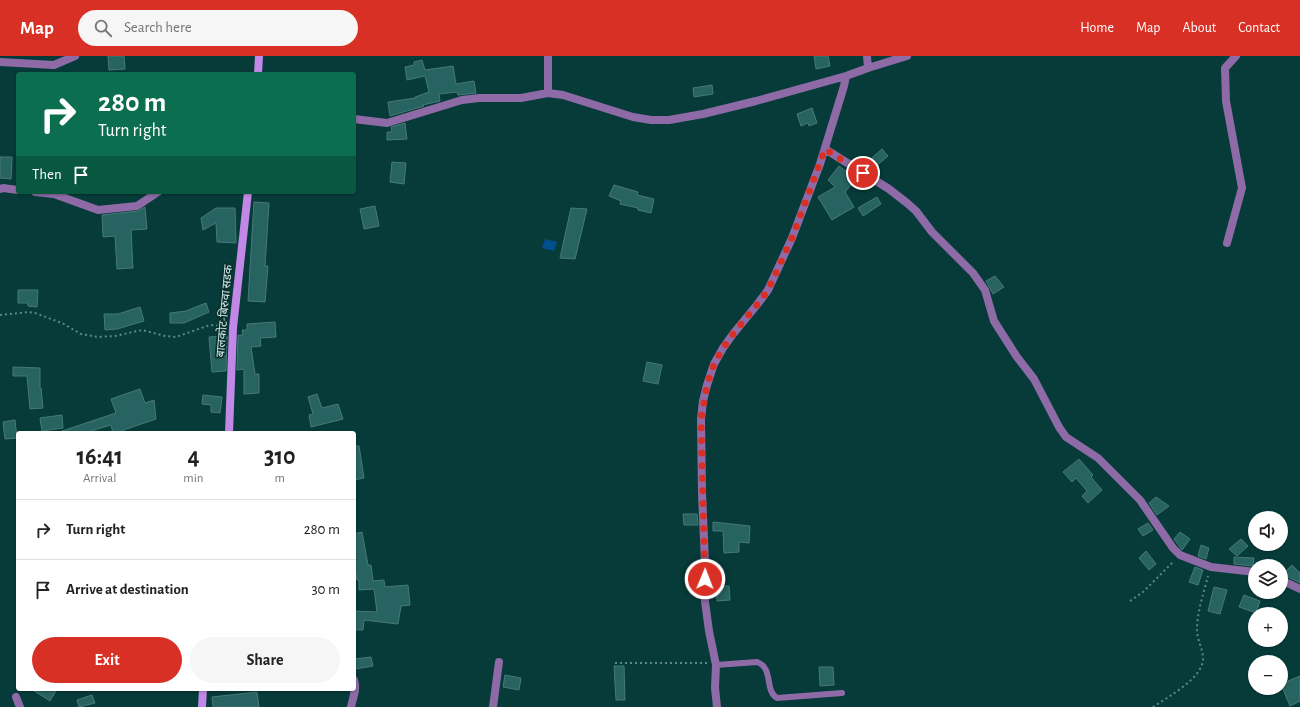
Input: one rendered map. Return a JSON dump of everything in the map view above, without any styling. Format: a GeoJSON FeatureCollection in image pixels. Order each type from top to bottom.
{"type":"FeatureCollection","features":[{"type":"Feature","properties":{"kind":"main road"},"geometry":{"type":"LineString","coordinates":[[258,72],[259,56]]}},
{"type":"Feature","properties":{"kind":"main road","name":"बालकोट-बिरुवा सडक"},"geometry":{"type":"LineString","coordinates":[[229,431],[233,328],[248,194]]}},
{"type":"Feature","properties":{"kind":"main road"},"geometry":{"type":"LineString","coordinates":[[202,707],[203,691]]}},
{"type":"Feature","properties":{"kind":"street"},"geometry":{"type":"LineString","coordinates":[[0,62],[54,65],[75,56]]}},
{"type":"Feature","properties":{"kind":"street"},"geometry":{"type":"LineString","coordinates":[[548,56],[548,93]]}},
{"type":"Feature","properties":{"kind":"street"},"geometry":{"type":"LineString","coordinates":[[867,56],[868,68]]}},
{"type":"Feature","properties":{"kind":"street"},"geometry":{"type":"LineString","coordinates":[[356,118],[387,123],[462,100],[479,98],[521,98],[548,93],[563,95],[633,117],[651,120],[669,120],[703,114],[756,101],[846,76],[907,56]]}},
{"type":"Feature","properties":{"kind":"street"},"geometry":{"type":"LineString","coordinates":[[1227,243],[1242,188],[1226,101],[1225,68],[1236,56]]}},
{"type":"Feature","properties":{"kind":"street"},"geometry":{"type":"LineString","coordinates":[[717,707],[715,688],[716,663],[709,630],[704,594],[705,563],[701,419],[703,401],[712,371],[723,348],[768,290],[792,238],[825,149],[846,76]]}},
{"type":"Feature","properties":{"kind":"street"},"geometry":{"type":"LineString","coordinates":[[825,149],[889,189],[907,203],[916,211],[932,232],[973,273],[985,290],[994,321],[1017,357],[1034,379],[1059,427],[1066,437],[1098,458],[1140,500],[1173,548],[1180,555],[1211,567],[1248,571]]}},
{"type":"Feature","properties":{"kind":"street"},"geometry":{"type":"LineString","coordinates":[[0,189],[16,190]]}},
{"type":"Feature","properties":{"kind":"street"},"geometry":{"type":"LineString","coordinates":[[54,194],[98,210],[137,206],[155,194]]}},
{"type":"Feature","properties":{"kind":"street"},"geometry":{"type":"LineString","coordinates":[[1288,583],[1300,589]]}},
{"type":"Feature","properties":{"kind":"street"},"geometry":{"type":"LineString","coordinates":[[493,707],[499,662]]}},
{"type":"Feature","properties":{"kind":"street"},"geometry":{"type":"LineString","coordinates":[[351,707],[356,691]]}},
{"type":"Feature","properties":{"kind":"street"},"geometry":{"type":"LineString","coordinates":[[16,697],[20,707]]}},
{"type":"Feature","properties":{"kind":"lane"},"geometry":{"type":"LineString","coordinates":[[716,663],[757,662],[761,664],[767,671],[772,692],[777,698],[842,693]]}},
{"type":"Feature","properties":{"kind":"path"},"geometry":{"type":"LineString","coordinates":[[0,315],[29,312],[35,313],[62,323],[81,334],[98,337],[116,336],[142,330],[165,336],[176,337],[210,325],[233,328]]}},
{"type":"Feature","properties":{"kind":"path"},"geometry":{"type":"LineString","coordinates":[[1130,601],[1143,592],[1180,555]]}},
{"type":"Feature","properties":{"kind":"path"},"geometry":{"type":"LineString","coordinates":[[1153,707],[1192,678],[1201,666],[1203,656],[1198,636],[1197,624],[1211,567]]}},
{"type":"Feature","properties":{"kind":"path"},"geometry":{"type":"LineString","coordinates":[[615,663],[716,663]]}},
{"type":"Feature","properties":{"kind":"water"},"geometry":{"type":"Polygon","coordinates":[[[545,239],[557,242],[554,251],[542,248],[545,239]]]}},
{"type":"Feature","properties":{"kind":"building"},"geometry":{"type":"Polygon","coordinates":[[[108,56],[124,56],[125,69],[109,70],[108,56]]]}},
{"type":"Feature","properties":{"kind":"building"},"geometry":{"type":"Polygon","coordinates":[[[814,56],[828,56],[830,66],[816,69],[814,56]]]}},
{"type":"Feature","properties":{"kind":"building"},"geometry":{"type":"Polygon","coordinates":[[[422,60],[425,70],[453,66],[456,84],[474,81],[476,93],[458,95],[457,92],[439,94],[440,101],[390,116],[388,102],[415,98],[429,92],[425,76],[407,80],[405,67],[414,65],[414,62],[422,60]]]}},
{"type":"Feature","properties":{"kind":"building"},"geometry":{"type":"Polygon","coordinates":[[[712,85],[713,94],[694,97],[693,88],[712,85]]]}},
{"type":"Feature","properties":{"kind":"building"},"geometry":{"type":"Polygon","coordinates":[[[812,108],[817,123],[809,126],[808,123],[801,126],[797,114],[812,108]]]}},
{"type":"Feature","properties":{"kind":"building"},"geometry":{"type":"Polygon","coordinates":[[[405,123],[407,139],[387,140],[387,132],[392,132],[391,127],[405,123]]]}},
{"type":"Feature","properties":{"kind":"building"},"geometry":{"type":"Polygon","coordinates":[[[882,149],[888,156],[870,171],[864,165],[882,149]]]}},
{"type":"Feature","properties":{"kind":"building"},"geometry":{"type":"Polygon","coordinates":[[[0,157],[12,157],[11,179],[0,178],[0,157]]]}},
{"type":"Feature","properties":{"kind":"building"},"geometry":{"type":"Polygon","coordinates":[[[392,162],[406,163],[404,184],[390,182],[392,162]]]}},
{"type":"Feature","properties":{"kind":"building"},"geometry":{"type":"Polygon","coordinates":[[[839,166],[856,179],[845,192],[854,207],[832,220],[818,197],[835,187],[828,180],[839,166]]]}},
{"type":"Feature","properties":{"kind":"building"},"geometry":{"type":"Polygon","coordinates":[[[614,185],[638,192],[637,195],[654,199],[651,213],[620,204],[621,201],[609,196],[614,185]]]}},
{"type":"Feature","properties":{"kind":"building"},"geometry":{"type":"Polygon","coordinates":[[[877,197],[881,204],[863,216],[858,208],[877,197]]]}},
{"type":"Feature","properties":{"kind":"building"},"geometry":{"type":"Polygon","coordinates":[[[254,202],[269,203],[265,266],[268,266],[265,302],[248,301],[254,202]]]}},
{"type":"Feature","properties":{"kind":"building"},"geometry":{"type":"Polygon","coordinates":[[[375,206],[379,226],[364,229],[360,209],[375,206]]]}},
{"type":"Feature","properties":{"kind":"building"},"geometry":{"type":"Polygon","coordinates":[[[145,207],[147,229],[131,230],[133,268],[117,269],[115,236],[103,237],[102,215],[138,211],[145,207]]]}},
{"type":"Feature","properties":{"kind":"building"},"geometry":{"type":"Polygon","coordinates":[[[216,208],[235,208],[236,243],[217,242],[216,223],[203,230],[201,218],[216,208]]]}},
{"type":"Feature","properties":{"kind":"building"},"geometry":{"type":"Polygon","coordinates":[[[571,208],[587,209],[575,259],[560,258],[571,208]]]}},
{"type":"Feature","properties":{"kind":"building"},"geometry":{"type":"Polygon","coordinates":[[[995,276],[1004,287],[993,294],[986,281],[995,276]]]}},
{"type":"Feature","properties":{"kind":"building"},"geometry":{"type":"Polygon","coordinates":[[[18,290],[38,290],[37,307],[28,306],[28,303],[18,303],[18,290]]]}},
{"type":"Feature","properties":{"kind":"building"},"geometry":{"type":"Polygon","coordinates":[[[206,303],[209,312],[184,323],[170,323],[170,313],[186,311],[206,303]]]}},
{"type":"Feature","properties":{"kind":"building"},"geometry":{"type":"Polygon","coordinates":[[[140,307],[144,321],[117,329],[105,330],[104,314],[118,314],[140,307]]]}},
{"type":"Feature","properties":{"kind":"building"},"geometry":{"type":"Polygon","coordinates":[[[275,322],[276,337],[260,338],[261,346],[251,347],[255,374],[259,374],[259,393],[244,394],[244,369],[237,370],[238,335],[243,335],[242,330],[247,330],[247,324],[275,322]]]}},
{"type":"Feature","properties":{"kind":"building"},"geometry":{"type":"Polygon","coordinates":[[[227,336],[226,371],[212,372],[209,337],[227,336]]]}},
{"type":"Feature","properties":{"kind":"building"},"geometry":{"type":"Polygon","coordinates":[[[647,362],[662,365],[658,384],[643,381],[647,362]]]}},
{"type":"Feature","properties":{"kind":"building"},"geometry":{"type":"Polygon","coordinates":[[[13,367],[40,368],[40,388],[43,408],[30,409],[27,376],[13,376],[13,367]]]}},
{"type":"Feature","properties":{"kind":"building"},"geometry":{"type":"Polygon","coordinates":[[[140,389],[145,403],[154,400],[156,419],[121,431],[112,431],[111,425],[91,431],[62,431],[116,413],[111,399],[140,389]]]}},
{"type":"Feature","properties":{"kind":"building"},"geometry":{"type":"Polygon","coordinates":[[[317,394],[322,408],[338,404],[343,419],[311,427],[309,415],[313,414],[308,397],[317,394]]]}},
{"type":"Feature","properties":{"kind":"building"},"geometry":{"type":"Polygon","coordinates":[[[203,395],[222,397],[220,413],[211,412],[211,405],[202,404],[203,395]]]}},
{"type":"Feature","properties":{"kind":"building"},"geometry":{"type":"Polygon","coordinates":[[[62,415],[63,428],[42,431],[40,418],[62,415]]]}},
{"type":"Feature","properties":{"kind":"building"},"geometry":{"type":"Polygon","coordinates":[[[15,420],[16,438],[5,439],[3,422],[15,420]]]}},
{"type":"Feature","properties":{"kind":"building"},"geometry":{"type":"Polygon","coordinates":[[[356,446],[359,446],[364,478],[356,480],[356,446]]]}},
{"type":"Feature","properties":{"kind":"building"},"geometry":{"type":"Polygon","coordinates":[[[1079,459],[1093,475],[1091,477],[1102,490],[1088,503],[1082,496],[1087,491],[1076,478],[1072,482],[1063,472],[1079,459]]]}},
{"type":"Feature","properties":{"kind":"building"},"geometry":{"type":"Polygon","coordinates":[[[1156,497],[1169,506],[1157,515],[1149,503],[1156,497]]]}},
{"type":"Feature","properties":{"kind":"building"},"geometry":{"type":"Polygon","coordinates":[[[683,514],[697,514],[698,525],[684,525],[683,514]]]}},
{"type":"Feature","properties":{"kind":"building"},"geometry":{"type":"Polygon","coordinates":[[[713,522],[750,526],[749,543],[739,542],[739,552],[724,553],[723,531],[713,531],[713,522]]]}},
{"type":"Feature","properties":{"kind":"building"},"geometry":{"type":"Polygon","coordinates":[[[1148,523],[1153,530],[1143,536],[1138,529],[1148,523]]]}},
{"type":"Feature","properties":{"kind":"building"},"geometry":{"type":"Polygon","coordinates":[[[362,532],[368,565],[371,565],[373,581],[384,580],[385,587],[408,585],[410,605],[401,606],[398,624],[364,620],[363,630],[356,630],[356,611],[377,612],[374,589],[359,590],[359,580],[357,580],[356,573],[356,534],[362,532]]]}},
{"type":"Feature","properties":{"kind":"building"},"geometry":{"type":"Polygon","coordinates":[[[1180,532],[1190,539],[1182,550],[1174,539],[1180,532]]]}},
{"type":"Feature","properties":{"kind":"building"},"geometry":{"type":"Polygon","coordinates":[[[1241,539],[1248,546],[1237,556],[1229,549],[1241,539]]]}},
{"type":"Feature","properties":{"kind":"building"},"geometry":{"type":"Polygon","coordinates":[[[1201,545],[1209,548],[1206,559],[1198,556],[1201,545]]]}},
{"type":"Feature","properties":{"kind":"building"},"geometry":{"type":"Polygon","coordinates":[[[1146,551],[1156,564],[1149,570],[1139,558],[1146,551]]]}},
{"type":"Feature","properties":{"kind":"building"},"geometry":{"type":"Polygon","coordinates":[[[1234,557],[1254,558],[1248,559],[1248,565],[1234,564],[1234,557]]]}},
{"type":"Feature","properties":{"kind":"building"},"geometry":{"type":"Polygon","coordinates":[[[1292,565],[1300,573],[1300,583],[1288,577],[1288,569],[1292,565]]]}},
{"type":"Feature","properties":{"kind":"building"},"geometry":{"type":"Polygon","coordinates":[[[1195,567],[1203,570],[1198,585],[1189,582],[1195,567]]]}},
{"type":"Feature","properties":{"kind":"building"},"geometry":{"type":"Polygon","coordinates":[[[716,586],[729,586],[730,600],[717,601],[716,586]]]}},
{"type":"Feature","properties":{"kind":"building"},"geometry":{"type":"Polygon","coordinates":[[[1214,587],[1227,590],[1220,614],[1208,611],[1214,587]]]}},
{"type":"Feature","properties":{"kind":"building"},"geometry":{"type":"Polygon","coordinates":[[[1244,595],[1248,596],[1248,599],[1260,601],[1258,607],[1248,607],[1248,610],[1239,607],[1244,595]]]}},
{"type":"Feature","properties":{"kind":"building"},"geometry":{"type":"Polygon","coordinates":[[[371,657],[373,666],[356,669],[356,659],[371,657]]]}},
{"type":"Feature","properties":{"kind":"building"},"geometry":{"type":"Polygon","coordinates":[[[614,666],[624,666],[625,700],[616,700],[614,666]]]}},
{"type":"Feature","properties":{"kind":"building"},"geometry":{"type":"Polygon","coordinates":[[[819,667],[833,667],[834,685],[820,686],[819,667]]]}},
{"type":"Feature","properties":{"kind":"building"},"geometry":{"type":"Polygon","coordinates":[[[505,675],[521,678],[519,690],[503,687],[505,675]]]}},
{"type":"Feature","properties":{"kind":"building"},"geometry":{"type":"Polygon","coordinates":[[[1300,676],[1300,701],[1290,706],[1286,695],[1288,695],[1288,681],[1300,676]]]}},
{"type":"Feature","properties":{"kind":"building"},"geometry":{"type":"Polygon","coordinates":[[[34,691],[56,691],[50,701],[34,691]]]}},
{"type":"Feature","properties":{"kind":"building"},"geometry":{"type":"Polygon","coordinates":[[[257,692],[259,707],[213,707],[212,697],[257,692]]]}},
{"type":"Feature","properties":{"kind":"building"},"geometry":{"type":"Polygon","coordinates":[[[92,695],[95,703],[79,707],[77,700],[92,695]]]}},
{"type":"Feature","properties":{"kind":"route"},"geometry":{"type":"LineString","coordinates":[[705,579],[701,419],[703,401],[714,364],[733,334],[768,290],[792,238],[825,149],[863,173]]}}]}
